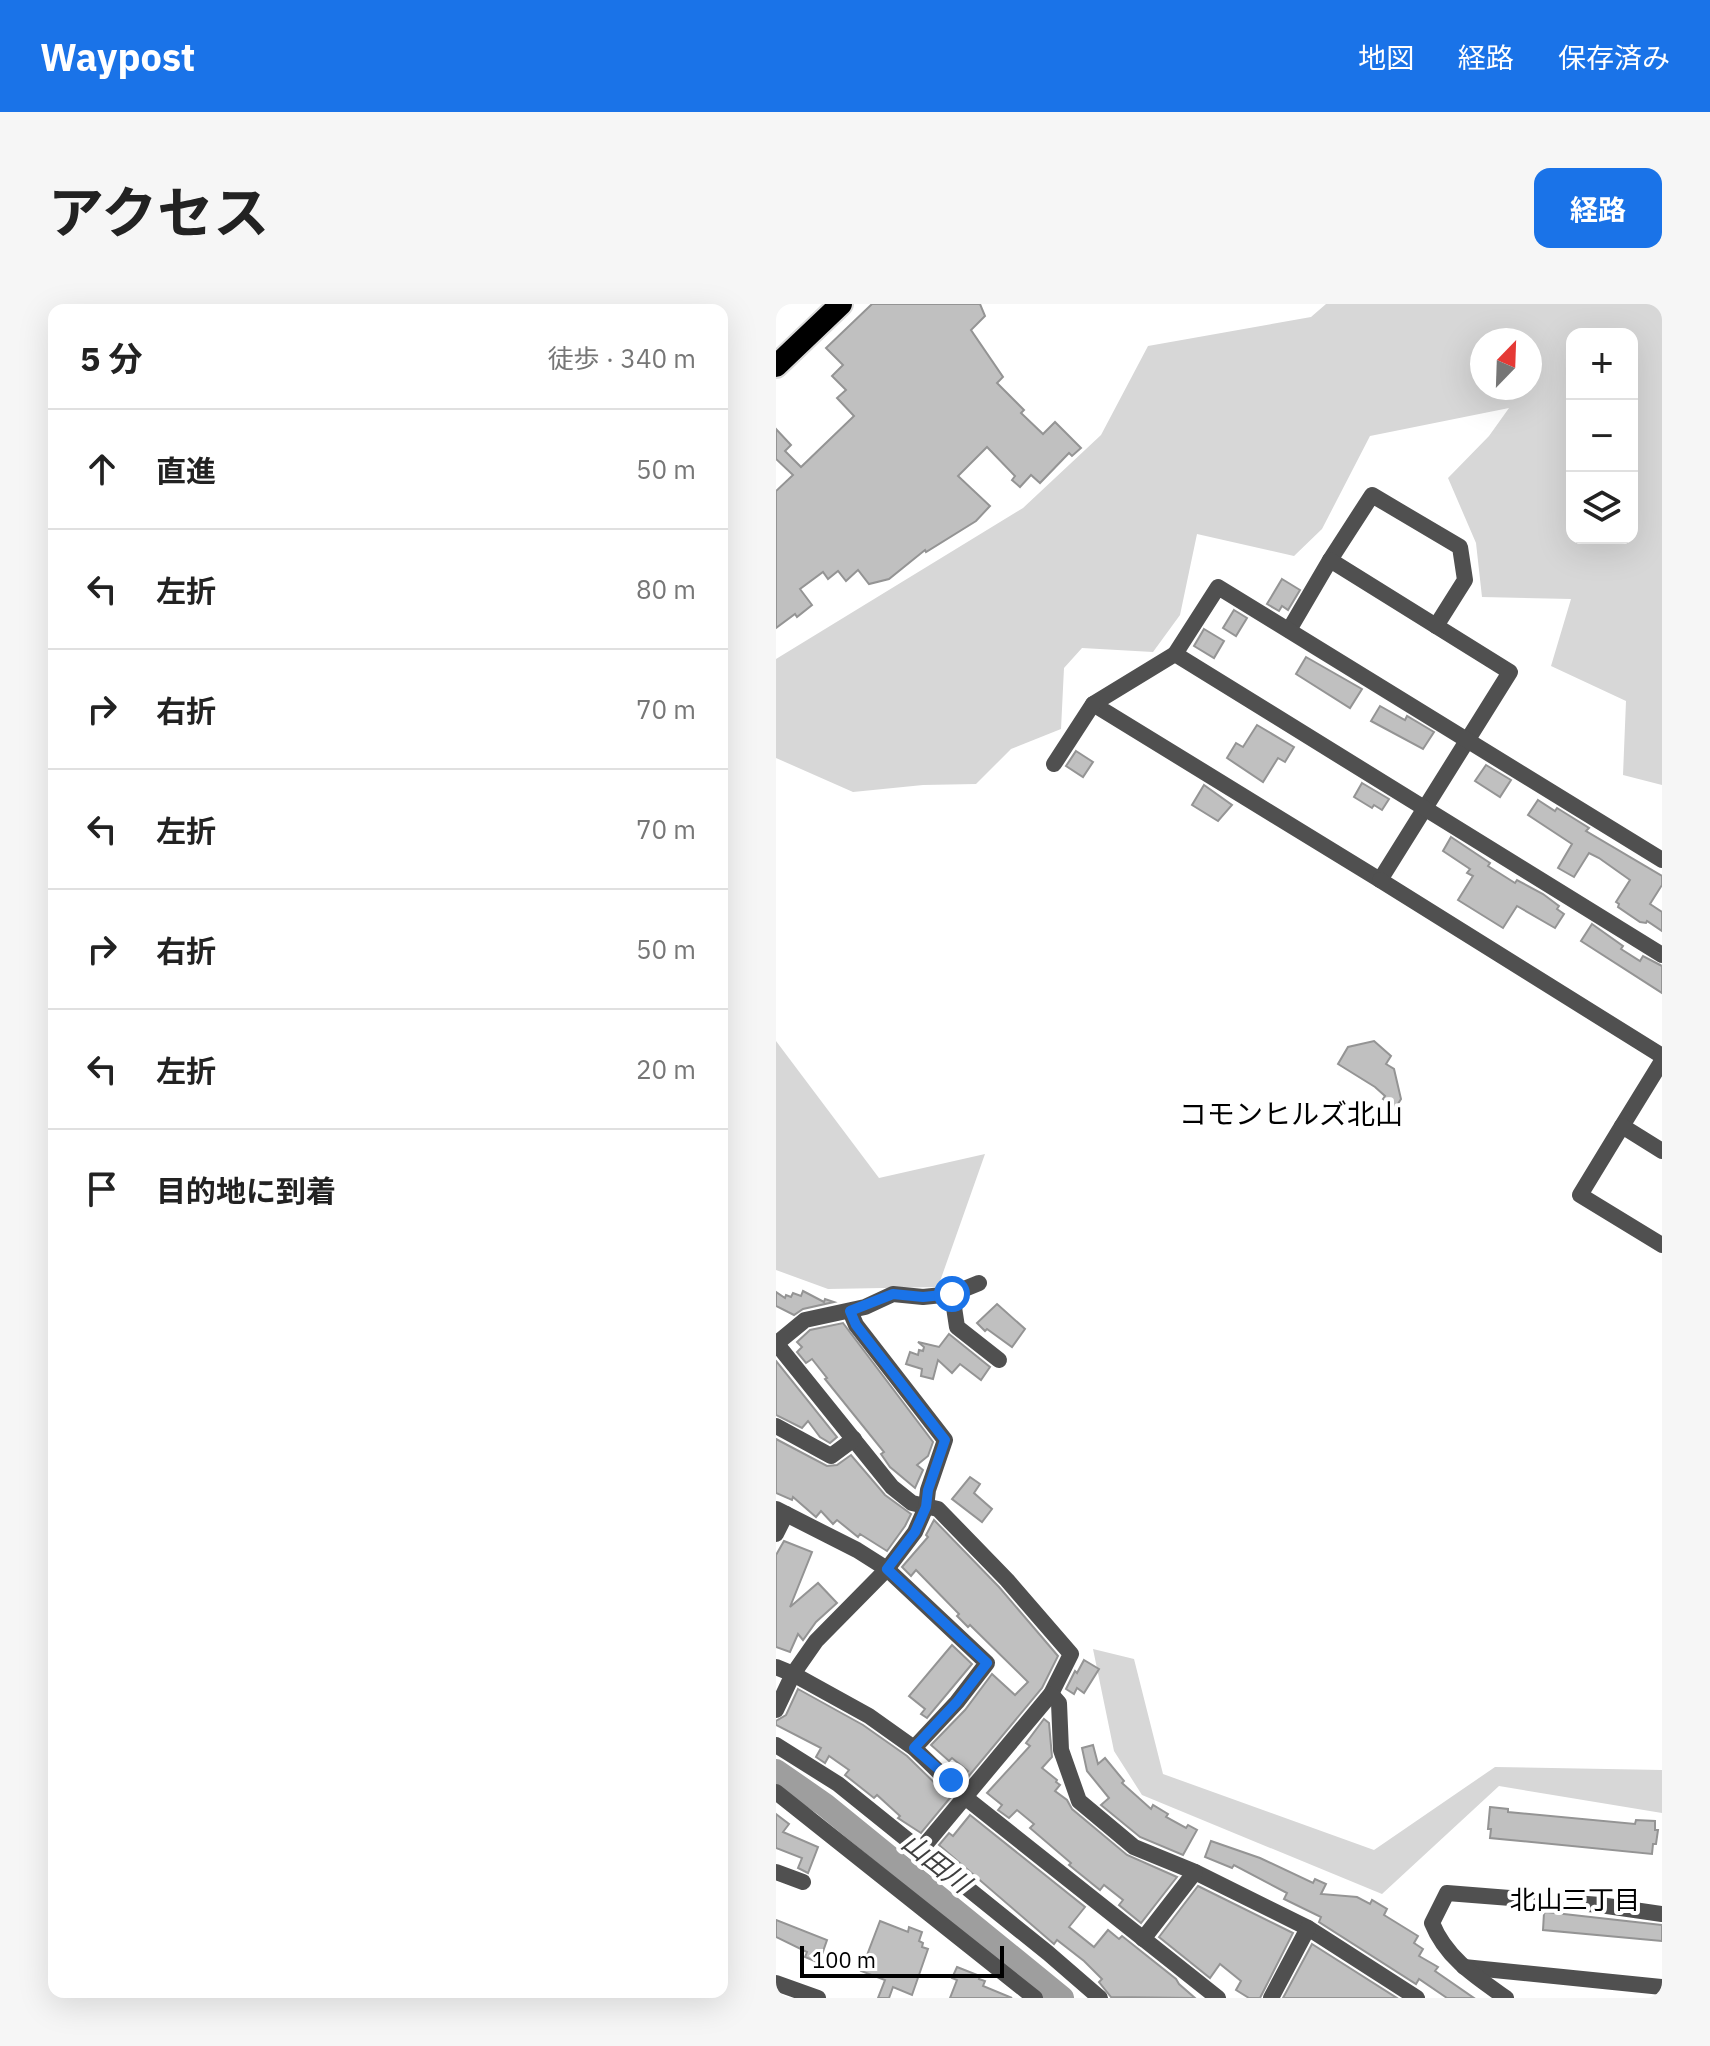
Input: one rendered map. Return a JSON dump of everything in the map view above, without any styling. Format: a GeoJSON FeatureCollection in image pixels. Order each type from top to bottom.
{"type":"FeatureCollection","features":[{"type":"Feature","properties":{"kind":"highway"},"geometry":{"type":"LineString","coordinates":[[776,366],[841,304]]}},
{"type":"Feature","properties":{"kind":"street"},"geometry":{"type":"LineString","coordinates":[[1289,630],[1372,495],[1460,547],[1465,580],[1436,626]]}},
{"type":"Feature","properties":{"kind":"street"},"geometry":{"type":"LineString","coordinates":[[1330,560],[1510,672],[1380,880]]}},
{"type":"Feature","properties":{"kind":"street"},"geometry":{"type":"LineString","coordinates":[[1054,764],[1093,704],[1175,654],[1218,587],[1662,860]]}},
{"type":"Feature","properties":{"kind":"street"},"geometry":{"type":"LineString","coordinates":[[1175,654],[1662,955]]}},
{"type":"Feature","properties":{"kind":"street"},"geometry":{"type":"LineString","coordinates":[[1093,704],[1662,1058],[1580,1195],[1662,1245]]}},
{"type":"Feature","properties":{"kind":"street"},"geometry":{"type":"LineString","coordinates":[[1622,1126],[1662,1151]]}},
{"type":"Feature","properties":{"kind":"street"},"geometry":{"type":"LineString","coordinates":[[919,1852],[1051,1694],[1071,1654],[1007,1580],[938,1509],[912,1503],[892,1487],[776,1343],[805,1320],[850,1311],[893,1294],[923,1297],[952,1294],[979,1283]]}},
{"type":"Feature","properties":{"kind":"street"},"geometry":{"type":"LineString","coordinates":[[952,1294],[957,1327],[999,1360]]}},
{"type":"Feature","properties":{"kind":"street"},"geometry":{"type":"LineString","coordinates":[[776,1710],[793,1674],[816,1641],[887,1569],[915,1532],[926,1507],[928,1490],[945,1440],[856,1325],[850,1311]]}},
{"type":"Feature","properties":{"kind":"street"},"geometry":{"type":"LineString","coordinates":[[776,1426],[831,1456],[854,1439]]}},
{"type":"Feature","properties":{"kind":"street"},"geometry":{"type":"LineString","coordinates":[[776,1534],[781,1511],[857,1550],[887,1569],[987,1663],[957,1702],[914,1748]]}},
{"type":"Feature","properties":{"kind":"street"},"geometry":{"type":"LineString","coordinates":[[776,1667],[869,1716],[914,1748],[951,1780],[966,1798],[1218,1998]]}},
{"type":"Feature","properties":{"kind":"street"},"geometry":{"type":"LineString","coordinates":[[1051,1694],[1059,1703],[1061,1750],[1079,1801],[1134,1847],[1195,1872],[1308,1928],[1417,1998]]}},
{"type":"Feature","properties":{"kind":"street"},"geometry":{"type":"LineString","coordinates":[[776,1745],[838,1784],[1100,1998]]}},
{"type":"Feature","properties":{"kind":"street"},"geometry":{"type":"LineString","coordinates":[[776,1792],[1035,1998]]}},
{"type":"Feature","properties":{"kind":"street"},"geometry":{"type":"LineString","coordinates":[[776,1872],[803,1882]]}},
{"type":"Feature","properties":{"kind":"street"},"geometry":{"type":"LineString","coordinates":[[1143,1939],[1195,1872]]}},
{"type":"Feature","properties":{"kind":"street"},"geometry":{"type":"LineString","coordinates":[[1506,1998],[1463,1967],[1440,1942],[1432,1923],[1447,1893],[1600,1905],[1662,1914]]}},
{"type":"Feature","properties":{"kind":"street"},"geometry":{"type":"LineString","coordinates":[[1271,1998],[1308,1928]]}},
{"type":"Feature","properties":{"kind":"street"},"geometry":{"type":"LineString","coordinates":[[1463,1967],[1662,1987]]}},
{"type":"Feature","properties":{"kind":"street"},"geometry":{"type":"LineString","coordinates":[[776,1983],[818,1998]]}},
{"type":"Feature","properties":{"kind":"shaded area"},"geometry":{"type":"Polygon","coordinates":[[[1326,304],[1662,304],[1662,785],[1623,775],[1626,701],[1551,666],[1571,599],[1482,597],[1476,543],[1448,478],[1489,436],[1509,408],[1370,436],[1322,529],[1294,556],[1197,534],[1180,615],[1153,652],[1082,648],[1064,668],[1061,729],[1011,749],[976,784],[923,785],[853,792],[776,758],[776,659],[1023,508],[1101,435],[1148,346],[1311,317],[1326,304]]]}},
{"type":"Feature","properties":{"kind":"shaded area"},"geometry":{"type":"Polygon","coordinates":[[[776,1041],[879,1178],[985,1154],[938,1287],[828,1289],[776,1270],[776,1041]]]}},
{"type":"Feature","properties":{"kind":"shaded area"},"geometry":{"type":"Polygon","coordinates":[[[1093,1649],[1134,1659],[1163,1774],[1374,1850],[1495,1767],[1662,1770],[1662,1813],[1499,1786],[1382,1894],[1142,1795],[1114,1751],[1093,1649]]]}},
{"type":"Feature","properties":{"kind":"building"},"geometry":{"type":"Polygon","coordinates":[[[872,304],[980,304],[985,316],[971,330],[1003,377],[997,383],[1043,434],[1055,422],[1081,448],[1072,456],[1069,453],[1040,483],[1031,475],[1020,487],[1012,480],[1015,476],[987,447],[958,476],[990,506],[976,521],[925,550],[889,579],[869,584],[858,570],[846,581],[838,571],[828,579],[823,572],[800,589],[812,605],[776,628],[776,491],[793,475],[776,459],[776,429],[791,445],[785,451],[801,467],[854,416],[837,398],[846,390],[832,376],[843,365],[826,348],[872,304]]]}},
{"type":"Feature","properties":{"kind":"building"},"geometry":{"type":"Polygon","coordinates":[[[1282,579],[1300,590],[1288,610],[1282,606],[1279,611],[1267,604],[1282,579]]]}},
{"type":"Feature","properties":{"kind":"building"},"geometry":{"type":"Polygon","coordinates":[[[1234,610],[1247,618],[1236,636],[1223,628],[1234,610]]]}},
{"type":"Feature","properties":{"kind":"building"},"geometry":{"type":"Polygon","coordinates":[[[1204,629],[1224,641],[1214,658],[1194,646],[1204,629]]]}},
{"type":"Feature","properties":{"kind":"building"},"geometry":{"type":"Polygon","coordinates":[[[1306,657],[1362,689],[1350,708],[1296,674],[1306,657]]]}},
{"type":"Feature","properties":{"kind":"building"},"geometry":{"type":"Polygon","coordinates":[[[1380,706],[1405,720],[1407,716],[1434,732],[1423,749],[1371,721],[1380,706]]]}},
{"type":"Feature","properties":{"kind":"building"},"geometry":{"type":"Polygon","coordinates":[[[1257,725],[1294,747],[1285,762],[1278,758],[1263,782],[1227,758],[1236,743],[1243,747],[1257,725]]]}},
{"type":"Feature","properties":{"kind":"building"},"geometry":{"type":"Polygon","coordinates":[[[1076,751],[1093,762],[1083,777],[1066,766],[1076,751]]]}},
{"type":"Feature","properties":{"kind":"building"},"geometry":{"type":"Polygon","coordinates":[[[1486,765],[1511,780],[1500,797],[1475,781],[1486,765]]]}},
{"type":"Feature","properties":{"kind":"building"},"geometry":{"type":"Polygon","coordinates":[[[1362,783],[1389,799],[1382,810],[1354,797],[1362,783]]]}},
{"type":"Feature","properties":{"kind":"building"},"geometry":{"type":"Polygon","coordinates":[[[1204,785],[1232,805],[1218,821],[1192,805],[1204,785]]]}},
{"type":"Feature","properties":{"kind":"building"},"geometry":{"type":"Polygon","coordinates":[[[1538,800],[1555,811],[1557,808],[1589,828],[1586,831],[1662,876],[1662,885],[1650,904],[1662,912],[1662,931],[1647,921],[1640,922],[1618,907],[1616,902],[1630,880],[1599,858],[1589,853],[1574,877],[1558,868],[1572,844],[1528,815],[1538,800]]]}},
{"type":"Feature","properties":{"kind":"building"},"geometry":{"type":"Polygon","coordinates":[[[1451,837],[1490,863],[1488,866],[1515,883],[1517,880],[1543,894],[1559,906],[1557,909],[1564,914],[1555,928],[1517,906],[1503,928],[1458,900],[1473,876],[1467,873],[1470,869],[1443,851],[1451,837]]]}},
{"type":"Feature","properties":{"kind":"building"},"geometry":{"type":"Polygon","coordinates":[[[1592,924],[1640,961],[1643,956],[1662,966],[1662,993],[1581,941],[1592,924]]]}},
{"type":"Feature","properties":{"kind":"building"},"geometry":{"type":"Polygon","coordinates":[[[1374,1041],[1391,1056],[1386,1064],[1394,1069],[1401,1099],[1396,1107],[1383,1099],[1385,1096],[1375,1087],[1338,1064],[1348,1047],[1374,1041]]]}},
{"type":"Feature","properties":{"kind":"building"},"geometry":{"type":"Polygon","coordinates":[[[803,1291],[824,1302],[825,1299],[834,1302],[803,1309],[794,1315],[776,1306],[776,1292],[785,1298],[793,1293],[801,1296],[803,1291]]]}},
{"type":"Feature","properties":{"kind":"building"},"geometry":{"type":"Polygon","coordinates":[[[997,1304],[1025,1329],[1012,1347],[977,1323],[997,1304]]]}},
{"type":"Feature","properties":{"kind":"building"},"geometry":{"type":"Polygon","coordinates":[[[843,1323],[933,1442],[928,1456],[917,1465],[923,1470],[915,1488],[890,1467],[881,1454],[884,1452],[812,1359],[806,1363],[797,1352],[802,1347],[797,1342],[810,1330],[843,1323]]]}},
{"type":"Feature","properties":{"kind":"building"},"geometry":{"type":"Polygon","coordinates":[[[949,1334],[990,1367],[981,1380],[960,1364],[952,1373],[938,1360],[933,1379],[921,1376],[922,1369],[906,1364],[910,1352],[918,1355],[919,1350],[923,1351],[924,1347],[918,1342],[939,1347],[949,1334]]]}},
{"type":"Feature","properties":{"kind":"building"},"geometry":{"type":"Polygon","coordinates":[[[776,1361],[837,1437],[830,1443],[820,1437],[808,1421],[802,1428],[776,1415],[776,1361]]]}},
{"type":"Feature","properties":{"kind":"building"},"geometry":{"type":"Polygon","coordinates":[[[776,1439],[827,1466],[837,1465],[851,1455],[885,1495],[911,1514],[887,1551],[860,1534],[858,1537],[837,1520],[833,1524],[821,1511],[816,1517],[793,1497],[792,1500],[776,1493],[776,1439]]]}},
{"type":"Feature","properties":{"kind":"building"},"geometry":{"type":"Polygon","coordinates":[[[970,1477],[980,1484],[974,1493],[992,1509],[982,1522],[952,1499],[970,1477]]]}},
{"type":"Feature","properties":{"kind":"building"},"geometry":{"type":"Polygon","coordinates":[[[934,1520],[999,1587],[1058,1656],[1042,1688],[968,1777],[965,1774],[968,1771],[952,1758],[949,1761],[931,1745],[965,1710],[992,1674],[1015,1695],[1028,1682],[957,1616],[959,1614],[916,1570],[911,1576],[902,1567],[928,1537],[926,1535],[934,1520]]]}},
{"type":"Feature","properties":{"kind":"building"},"geometry":{"type":"Polygon","coordinates":[[[784,1541],[812,1552],[790,1607],[818,1583],[837,1603],[816,1622],[803,1640],[798,1634],[790,1652],[776,1647],[776,1555],[784,1541]]]}},
{"type":"Feature","properties":{"kind":"building"},"geometry":{"type":"Polygon","coordinates":[[[952,1645],[972,1664],[927,1718],[921,1714],[925,1709],[909,1696],[952,1645]]]}},
{"type":"Feature","properties":{"kind":"building"},"geometry":{"type":"Polygon","coordinates":[[[1084,1660],[1099,1669],[1084,1693],[1077,1688],[1074,1694],[1066,1689],[1084,1660]]]}},
{"type":"Feature","properties":{"kind":"building"},"geometry":{"type":"Polygon","coordinates":[[[798,1689],[863,1725],[907,1756],[950,1798],[921,1833],[898,1818],[900,1816],[877,1795],[874,1798],[845,1775],[849,1770],[829,1756],[825,1763],[816,1757],[821,1748],[776,1725],[776,1721],[786,1715],[798,1689]]]}},
{"type":"Feature","properties":{"kind":"building"},"geometry":{"type":"Polygon","coordinates":[[[1044,1719],[1049,1723],[1052,1757],[1042,1768],[1060,1785],[1055,1791],[1127,1855],[1177,1877],[1141,1923],[1119,1905],[1123,1900],[1104,1885],[1100,1890],[1069,1865],[1071,1863],[1030,1828],[1034,1824],[1017,1810],[1009,1818],[998,1810],[1002,1805],[987,1793],[1030,1746],[1026,1743],[1044,1719]]]}},
{"type":"Feature","properties":{"kind":"building"},"geometry":{"type":"Polygon","coordinates":[[[1093,1745],[1098,1764],[1105,1758],[1124,1781],[1122,1783],[1151,1809],[1153,1805],[1168,1814],[1166,1817],[1186,1828],[1188,1825],[1197,1830],[1183,1855],[1140,1837],[1101,1805],[1109,1798],[1087,1771],[1082,1748],[1093,1745]]]}},
{"type":"Feature","properties":{"kind":"building"},"geometry":{"type":"Polygon","coordinates":[[[1490,1807],[1508,1809],[1508,1812],[1635,1824],[1636,1820],[1655,1821],[1655,1830],[1658,1830],[1656,1844],[1653,1844],[1652,1854],[1490,1838],[1490,1807]]]}},
{"type":"Feature","properties":{"kind":"building"},"geometry":{"type":"Polygon","coordinates":[[[776,1814],[789,1824],[783,1832],[818,1847],[808,1873],[798,1868],[802,1858],[776,1848],[776,1814]]]}},
{"type":"Feature","properties":{"kind":"building"},"geometry":{"type":"Polygon","coordinates":[[[970,1815],[1085,1907],[1069,1927],[1094,1947],[1108,1930],[1119,1939],[1122,1936],[1195,1998],[1111,1997],[1099,1982],[1102,1979],[1084,1961],[1057,1940],[1054,1944],[939,1845],[949,1833],[953,1836],[970,1815]]]}},
{"type":"Feature","properties":{"kind":"building"},"geometry":{"type":"Polygon","coordinates":[[[1211,1841],[1260,1858],[1313,1883],[1315,1879],[1326,1884],[1321,1894],[1357,1897],[1370,1904],[1372,1900],[1387,1909],[1384,1915],[1418,1936],[1414,1943],[1423,1949],[1419,1956],[1438,1967],[1435,1971],[1474,1998],[1447,1998],[1419,1979],[1416,1984],[1319,1922],[1321,1917],[1284,1899],[1287,1893],[1234,1865],[1232,1868],[1205,1857],[1211,1841]]]}},
{"type":"Feature","properties":{"kind":"building"},"geometry":{"type":"Polygon","coordinates":[[[1198,1886],[1293,1933],[1260,1998],[1249,1998],[1236,1990],[1241,1981],[1220,1964],[1210,1978],[1159,1937],[1198,1886]]]}},
{"type":"Feature","properties":{"kind":"building"},"geometry":{"type":"Polygon","coordinates":[[[1546,1912],[1662,1925],[1662,1941],[1543,1930],[1546,1912]]]}},
{"type":"Feature","properties":{"kind":"building"},"geometry":{"type":"Polygon","coordinates":[[[776,1920],[827,1940],[819,1963],[805,1957],[807,1952],[776,1937],[776,1920]]]}},
{"type":"Feature","properties":{"kind":"building"},"geometry":{"type":"Polygon","coordinates":[[[880,1921],[908,1932],[909,1927],[922,1932],[919,1941],[923,1943],[922,1947],[928,1949],[912,1995],[893,1987],[889,1998],[878,1998],[885,1980],[861,1971],[880,1921]]]}},
{"type":"Feature","properties":{"kind":"building"},"geometry":{"type":"Polygon","coordinates":[[[1312,1944],[1397,1998],[1283,1998],[1312,1944]]]}},
{"type":"Feature","properties":{"kind":"building"},"geometry":{"type":"Polygon","coordinates":[[[957,1967],[980,1976],[979,1979],[985,1981],[983,1986],[1012,1998],[950,1998],[957,1980],[952,1978],[957,1967]]]}},
{"type":"Feature","properties":{"kind":"waterway","name":"山田川"},"geometry":{"type":"LineString","coordinates":[[776,1771],[825,1805],[1062,1998]]}},
{"type":"Feature","properties":{"kind":"district","name":"コモンヒルズ北山"},"geometry":{"type":"Point","coordinates":[1291,1114]}},
{"type":"Feature","properties":{"kind":"district","name":"北山三丁目"},"geometry":{"type":"Point","coordinates":[1575,1900]}},
{"type":"Feature","properties":{"kind":"route"},"geometry":{"type":"LineString","coordinates":[[951,1780],[914,1748],[957,1702],[987,1663],[887,1569],[915,1532],[926,1507],[928,1490],[945,1440],[856,1325],[850,1311],[893,1294],[923,1297],[952,1294]]}}]}
